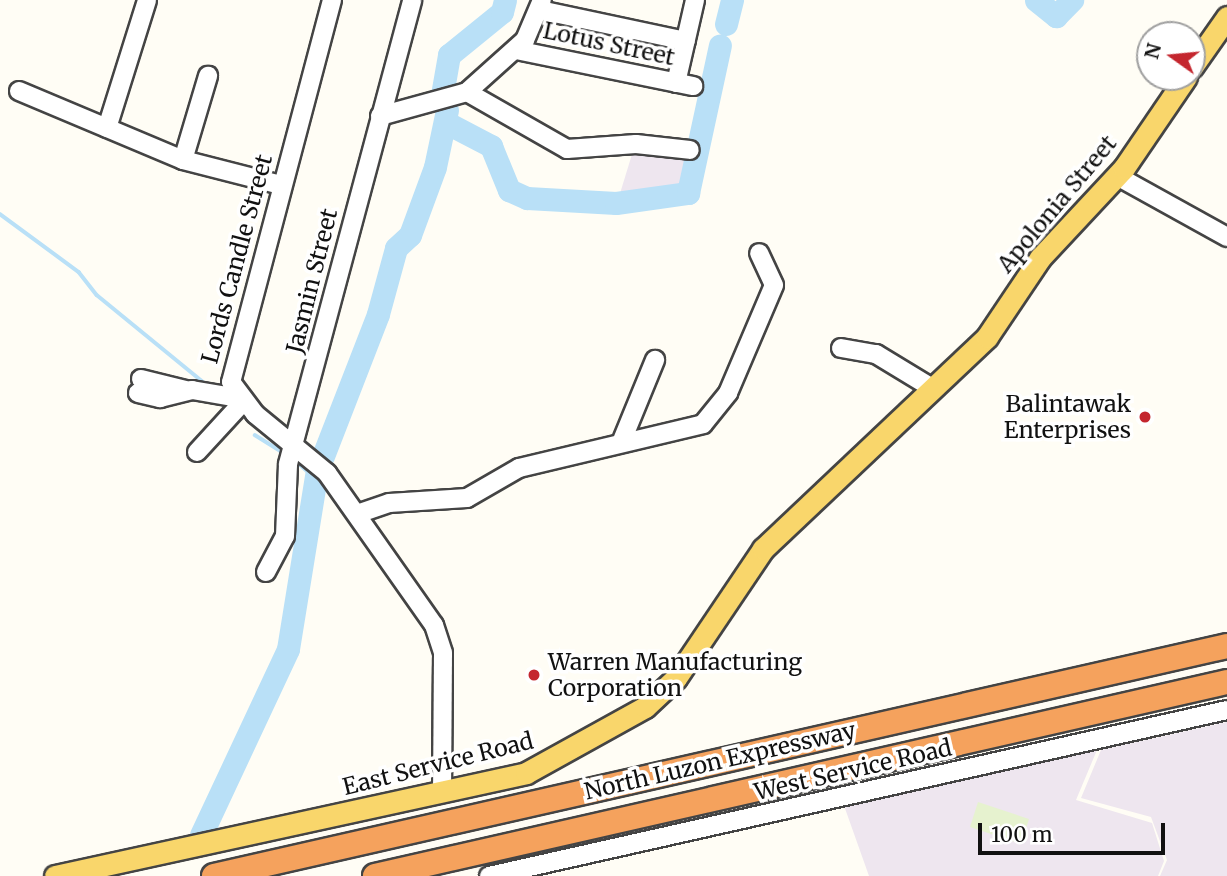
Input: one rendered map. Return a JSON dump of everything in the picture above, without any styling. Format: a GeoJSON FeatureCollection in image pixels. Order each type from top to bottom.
{"type":"FeatureCollection","features":[{"type":"Feature","properties":{"kind":"highway","name":"North Luzon Expressway"},"geometry":{"type":"LineString","coordinates":[[214,876],[1227,646]]}},
{"type":"Feature","properties":{"kind":"highway","name":"North Luzon Expressway"},"geometry":{"type":"LineString","coordinates":[[375,876],[1227,682]]}},
{"type":"Feature","properties":{"kind":"main road"},"geometry":{"type":"LineString","coordinates":[[1206,47],[1227,17]]}},
{"type":"Feature","properties":{"kind":"main road","name":"Apolonia Street"},"geometry":{"type":"LineString","coordinates":[[932,388],[987,337],[1040,258],[1117,176],[1175,91]]}},
{"type":"Feature","properties":{"kind":"main road","name":"East Service Road"},"geometry":{"type":"LineString","coordinates":[[55,876],[526,773],[645,706],[676,678],[763,549],[932,388]]}},
{"type":"Feature","properties":{"kind":"street"},"geometry":{"type":"LineString","coordinates":[[107,128],[147,0]]}},
{"type":"Feature","properties":{"kind":"street","name":"Lords Candle Street"},"geometry":{"type":"LineString","coordinates":[[241,400],[232,374],[332,0]]}},
{"type":"Feature","properties":{"kind":"street","name":"Jasmin Street"},"geometry":{"type":"LineString","coordinates":[[266,572],[285,536],[295,444],[412,0]]}},
{"type":"Feature","properties":{"kind":"street"},"geometry":{"type":"LineString","coordinates":[[380,116],[467,92],[516,50],[541,5],[686,41],[695,0]]}},
{"type":"Feature","properties":{"kind":"street","name":"Lotus Street"},"geometry":{"type":"LineString","coordinates":[[516,50],[685,85],[686,41]]}},
{"type":"Feature","properties":{"kind":"street"},"geometry":{"type":"LineString","coordinates":[[183,160],[208,76]]}},
{"type":"Feature","properties":{"kind":"street"},"geometry":{"type":"LineString","coordinates":[[19,91],[183,160],[281,185]]}},
{"type":"Feature","properties":{"kind":"street"},"geometry":{"type":"LineString","coordinates":[[467,92],[567,149],[636,144],[690,150]]}},
{"type":"Feature","properties":{"kind":"street"},"geometry":{"type":"LineString","coordinates":[[1117,176],[1227,237]]}},
{"type":"Feature","properties":{"kind":"street"},"geometry":{"type":"LineString","coordinates":[[358,514],[389,503],[467,498],[519,468],[621,443],[684,432],[716,412],[774,285],[760,253]]}},
{"type":"Feature","properties":{"kind":"street"},"geometry":{"type":"LineString","coordinates":[[841,348],[876,354],[932,388]]}},
{"type":"Feature","properties":{"kind":"street"},"geometry":{"type":"LineString","coordinates":[[621,443],[655,360]]}},
{"type":"Feature","properties":{"kind":"street"},"geometry":{"type":"LineString","coordinates":[[139,386],[160,398],[186,390],[241,400],[327,473],[358,514],[442,645],[442,792]]}},
{"type":"Feature","properties":{"kind":"street"},"geometry":{"type":"LineString","coordinates":[[197,452],[241,400]]}},
{"type":"Feature","properties":{"kind":"street","name":"West Service Road"},"geometry":{"type":"LineString","coordinates":[[489,876],[1227,710]]}},
{"type":"Feature","properties":{"kind":"shaded area"},"geometry":{"type":"Polygon","coordinates":[[[633,151],[689,154],[686,190],[618,200],[633,151]]]}},
{"type":"Feature","properties":{"kind":"shaded area"},"geometry":{"type":"Polygon","coordinates":[[[1227,722],[1227,876],[1160,876],[1167,860],[1151,817],[1081,798],[1101,750],[1227,722]]]}},
{"type":"Feature","properties":{"kind":"shaded area"},"geometry":{"type":"Polygon","coordinates":[[[1097,750],[1076,800],[1152,823],[1164,861],[1158,876],[869,876],[842,800],[1097,750]]]}},
{"type":"Feature","properties":{"kind":"green space"},"geometry":{"type":"Polygon","coordinates":[[[978,802],[1029,819],[1021,844],[970,827],[978,802]]]}},
{"type":"Feature","properties":{"kind":"waterway"},"geometry":{"type":"LineString","coordinates":[[442,95],[449,55],[502,12],[505,0]]}},
{"type":"Feature","properties":{"kind":"waterway"},"geometry":{"type":"LineString","coordinates":[[726,24],[732,0]]}},
{"type":"Feature","properties":{"kind":"waterway"},"geometry":{"type":"LineString","coordinates":[[1036,0],[1056,16],[1072,0]]}},
{"type":"Feature","properties":{"kind":"waterway"},"geometry":{"type":"LineString","coordinates":[[447,123],[491,146],[509,190],[527,198],[616,203],[688,193],[720,45]]}},
{"type":"Feature","properties":{"kind":"waterway"},"geometry":{"type":"LineString","coordinates":[[323,456],[378,314],[396,248],[410,235],[435,167],[447,110]]}},
{"type":"Feature","properties":{"kind":"waterway"},"geometry":{"type":"LineString","coordinates":[[0,214],[79,272],[97,295],[208,386]]}},
{"type":"Feature","properties":{"kind":"waterway"},"geometry":{"type":"LineString","coordinates":[[255,435],[286,454]]}},
{"type":"Feature","properties":{"kind":"waterway"},"geometry":{"type":"LineString","coordinates":[[295,460],[314,477]]}},
{"type":"Feature","properties":{"kind":"waterway"},"geometry":{"type":"LineString","coordinates":[[201,835],[288,649],[317,470]]}},
{"type":"Feature","properties":{"kind":"place","name":"Balintawak Enterprises"},"geometry":{"type":"Point","coordinates":[1145,417]}},
{"type":"Feature","properties":{"kind":"place","name":"Warren Manufacturing Corporation"},"geometry":{"type":"Point","coordinates":[534,675]}}]}
